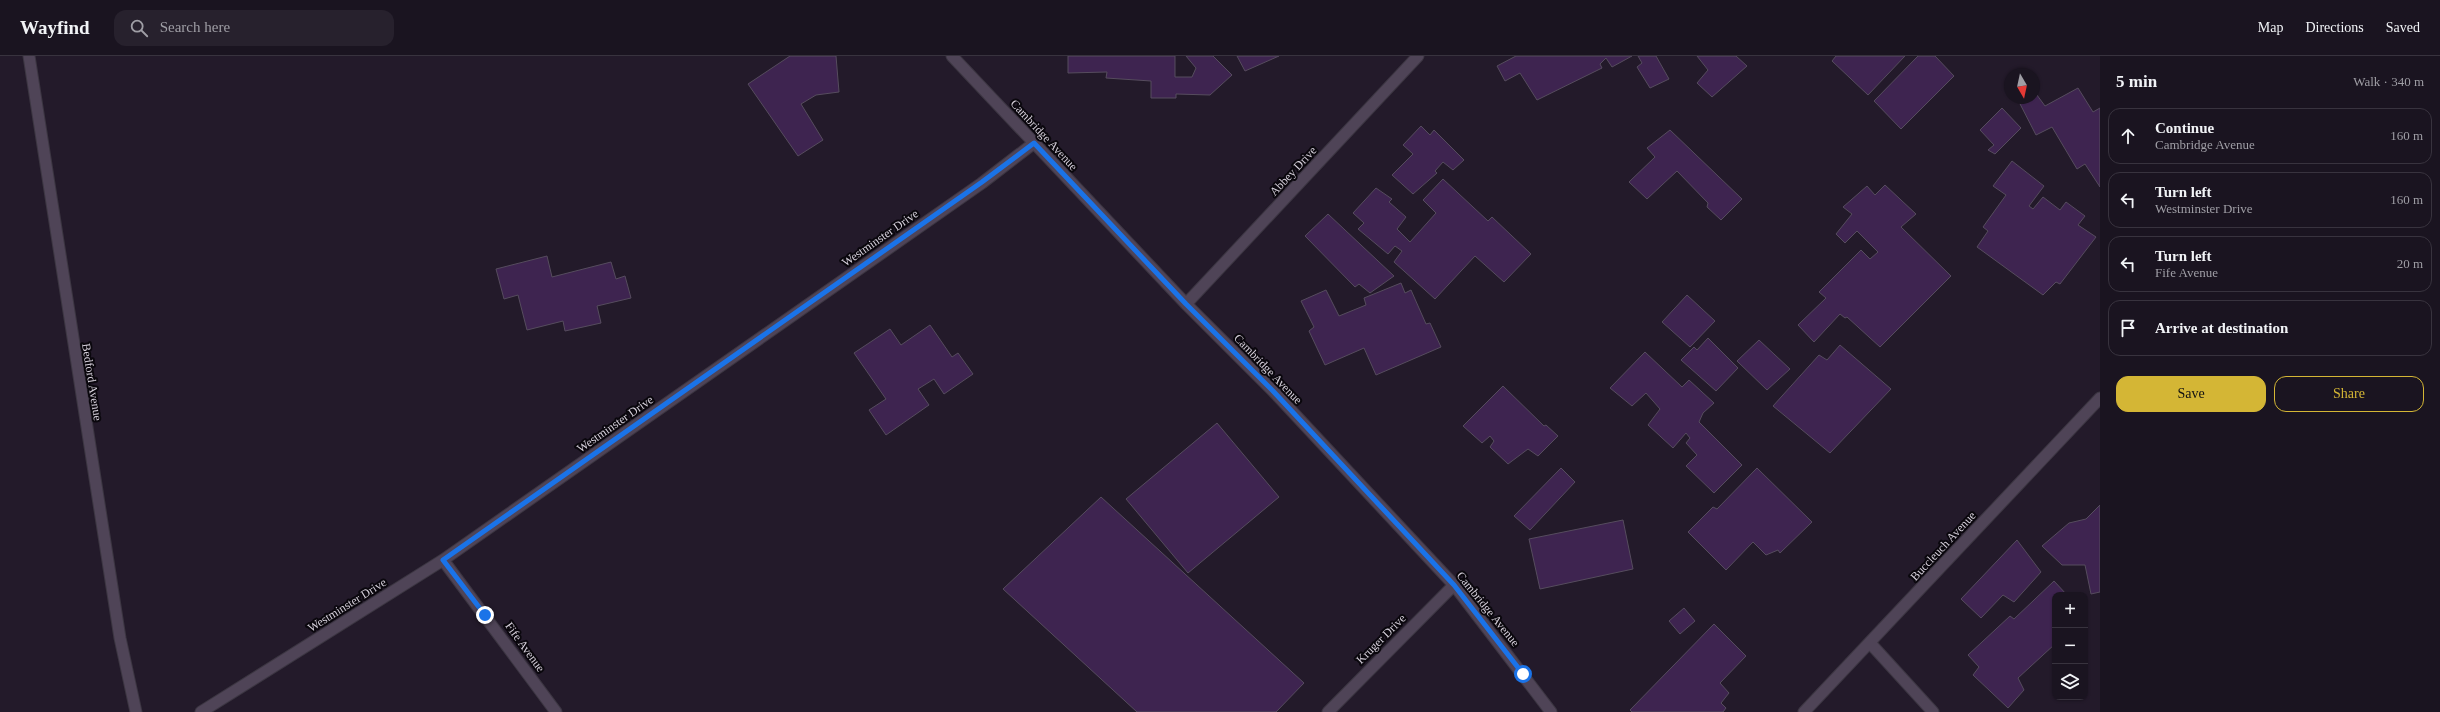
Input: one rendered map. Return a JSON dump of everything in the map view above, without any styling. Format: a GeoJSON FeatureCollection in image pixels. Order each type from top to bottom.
{"type":"FeatureCollection","features":[{"type":"Feature","properties":{"kind":"street","name":"Bedford Avenue"},"geometry":{"type":"LineString","coordinates":[[29,56],[119,630],[136,712]]}},
{"type":"Feature","properties":{"kind":"street","name":"Cambridge Avenue"},"geometry":{"type":"LineString","coordinates":[[952,56],[1186,304],[1273,391],[1454,585],[1551,712]]}},
{"type":"Feature","properties":{"kind":"street","name":"Abbey Drive"},"geometry":{"type":"LineString","coordinates":[[1186,304],[1418,56]]}},
{"type":"Feature","properties":{"kind":"street","name":"Westminster Drive"},"geometry":{"type":"LineString","coordinates":[[201,712],[443,560],[976,187],[1034,143]]}},
{"type":"Feature","properties":{"kind":"street","name":"Buccleuch Avenue"},"geometry":{"type":"LineString","coordinates":[[1804,712],[2100,398]]}},
{"type":"Feature","properties":{"kind":"street","name":"Fife Avenue"},"geometry":{"type":"LineString","coordinates":[[443,560],[556,712]]}},
{"type":"Feature","properties":{"kind":"street","name":"Kruger Drive"},"geometry":{"type":"LineString","coordinates":[[1328,712],[1454,585]]}},
{"type":"Feature","properties":{"kind":"street"},"geometry":{"type":"LineString","coordinates":[[1870,643],[1933,712]]}},
{"type":"Feature","properties":{"kind":"building"},"geometry":{"type":"Polygon","coordinates":[[[790,56],[836,56],[839,92],[816,95],[801,104],[823,140],[798,156],[748,84],[790,56]]]}},
{"type":"Feature","properties":{"kind":"building"},"geometry":{"type":"Polygon","coordinates":[[[1068,56],[1175,56],[1175,77],[1192,77],[1196,68],[1186,56],[1213,56],[1232,75],[1210,95],[1176,94],[1176,98],[1151,98],[1151,81],[1106,78],[1107,72],[1068,73],[1068,56]]]}},
{"type":"Feature","properties":{"kind":"building"},"geometry":{"type":"Polygon","coordinates":[[[1237,56],[1279,56],[1245,71],[1237,56]]]}},
{"type":"Feature","properties":{"kind":"building"},"geometry":{"type":"Polygon","coordinates":[[[1516,56],[1632,56],[1612,67],[1606,58],[1600,64],[1602,68],[1537,100],[1520,73],[1505,81],[1497,66],[1516,56]]]}},
{"type":"Feature","properties":{"kind":"building"},"geometry":{"type":"Polygon","coordinates":[[[1638,56],[1656,56],[1669,79],[1650,88],[1637,67],[1642,63],[1638,56]]]}},
{"type":"Feature","properties":{"kind":"building"},"geometry":{"type":"Polygon","coordinates":[[[1697,56],[1736,56],[1747,66],[1712,97],[1697,83],[1708,70],[1697,56]]]}},
{"type":"Feature","properties":{"kind":"building"},"geometry":{"type":"Polygon","coordinates":[[[1836,56],[1905,56],[1868,95],[1832,61],[1836,56]]]}},
{"type":"Feature","properties":{"kind":"building"},"geometry":{"type":"Polygon","coordinates":[[[1918,56],[1935,56],[1954,76],[1901,129],[1874,101],[1918,56]]]}},
{"type":"Feature","properties":{"kind":"building"},"geometry":{"type":"Polygon","coordinates":[[[2078,88],[2093,112],[2100,108],[2100,187],[2085,164],[2077,169],[2052,127],[2036,135],[2020,104],[2040,104],[2040,99],[2045,106],[2078,88]]]}},
{"type":"Feature","properties":{"kind":"building"},"geometry":{"type":"Polygon","coordinates":[[[2002,108],[2021,128],[1995,154],[1988,150],[1994,145],[1980,130],[2002,108]]]}},
{"type":"Feature","properties":{"kind":"building"},"geometry":{"type":"Polygon","coordinates":[[[1421,126],[1430,135],[1434,130],[1464,160],[1453,170],[1443,162],[1435,171],[1437,173],[1413,194],[1392,175],[1413,154],[1403,145],[1421,126]]]}},
{"type":"Feature","properties":{"kind":"building"},"geometry":{"type":"Polygon","coordinates":[[[1670,130],[1742,199],[1721,220],[1707,207],[1708,203],[1677,171],[1647,199],[1629,182],[1655,157],[1647,148],[1670,130]]]}},
{"type":"Feature","properties":{"kind":"building"},"geometry":{"type":"Polygon","coordinates":[[[2012,161],[2044,186],[2029,206],[2033,209],[2043,197],[2060,210],[2066,202],[2085,216],[2078,225],[2096,237],[2060,284],[2056,282],[2043,295],[1977,247],[1988,231],[1983,227],[2006,195],[1993,186],[2012,161]]]}},
{"type":"Feature","properties":{"kind":"building"},"geometry":{"type":"Polygon","coordinates":[[[1443,179],[1488,221],[1492,217],[1531,254],[1504,282],[1475,256],[1435,299],[1394,262],[1402,251],[1395,246],[1388,254],[1358,229],[1364,223],[1353,213],[1376,188],[1392,199],[1389,202],[1406,217],[1397,229],[1410,242],[1436,213],[1423,200],[1443,179]]]}},
{"type":"Feature","properties":{"kind":"building"},"geometry":{"type":"Polygon","coordinates":[[[1885,185],[1916,214],[1901,227],[1951,276],[1880,347],[1847,317],[1845,318],[1840,314],[1814,342],[1798,325],[1826,298],[1819,292],[1861,250],[1870,259],[1878,252],[1857,231],[1845,243],[1836,234],[1852,214],[1843,207],[1867,186],[1875,195],[1885,185]]]}},
{"type":"Feature","properties":{"kind":"building"},"geometry":{"type":"Polygon","coordinates":[[[1328,214],[1394,276],[1370,293],[1359,284],[1355,287],[1305,236],[1328,214]]]}},
{"type":"Feature","properties":{"kind":"building"},"geometry":{"type":"Polygon","coordinates":[[[547,256],[552,277],[611,262],[616,279],[625,276],[631,298],[597,306],[601,323],[565,331],[563,321],[527,330],[518,295],[504,299],[496,269],[547,256]]]}},
{"type":"Feature","properties":{"kind":"building"},"geometry":{"type":"Polygon","coordinates":[[[1401,283],[1405,293],[1411,290],[1426,324],[1430,323],[1441,347],[1376,375],[1364,348],[1325,365],[1309,331],[1314,327],[1301,301],[1326,290],[1339,316],[1366,305],[1364,298],[1401,283]]]}},
{"type":"Feature","properties":{"kind":"building"},"geometry":{"type":"Polygon","coordinates":[[[1687,295],[1715,321],[1690,347],[1662,322],[1687,295]]]}},
{"type":"Feature","properties":{"kind":"building"},"geometry":{"type":"Polygon","coordinates":[[[930,325],[952,357],[958,353],[973,374],[944,394],[934,379],[918,389],[929,405],[886,435],[869,410],[886,399],[854,353],[890,329],[901,345],[930,325]]]}},
{"type":"Feature","properties":{"kind":"building"},"geometry":{"type":"Polygon","coordinates":[[[1708,338],[1738,368],[1716,391],[1681,360],[1694,347],[1697,350],[1708,338]]]}},
{"type":"Feature","properties":{"kind":"building"},"geometry":{"type":"Polygon","coordinates":[[[1759,340],[1790,369],[1767,390],[1737,361],[1759,340]]]}},
{"type":"Feature","properties":{"kind":"building"},"geometry":{"type":"Polygon","coordinates":[[[1840,345],[1891,389],[1830,453],[1773,406],[1819,355],[1827,360],[1840,345]]]}},
{"type":"Feature","properties":{"kind":"building"},"geometry":{"type":"Polygon","coordinates":[[[1645,352],[1682,387],[1689,380],[1714,403],[1703,413],[1699,422],[1742,465],[1714,493],[1686,466],[1697,455],[1686,443],[1690,438],[1686,433],[1673,448],[1648,425],[1660,409],[1646,393],[1632,406],[1610,388],[1645,352]]]}},
{"type":"Feature","properties":{"kind":"building"},"geometry":{"type":"Polygon","coordinates":[[[1503,386],[1544,426],[1546,425],[1558,436],[1538,456],[1528,449],[1508,464],[1490,447],[1494,441],[1490,436],[1482,443],[1463,426],[1503,386]]]}},
{"type":"Feature","properties":{"kind":"building"},"geometry":{"type":"Polygon","coordinates":[[[1217,423],[1279,497],[1188,573],[1126,499],[1217,423]]]}},
{"type":"Feature","properties":{"kind":"building"},"geometry":{"type":"Polygon","coordinates":[[[1561,468],[1575,482],[1530,530],[1514,516],[1561,468]]]}},
{"type":"Feature","properties":{"kind":"building"},"geometry":{"type":"Polygon","coordinates":[[[1757,468],[1812,522],[1780,553],[1778,550],[1766,555],[1753,542],[1726,570],[1688,532],[1713,507],[1717,509],[1757,468]]]}},
{"type":"Feature","properties":{"kind":"building"},"geometry":{"type":"Polygon","coordinates":[[[1101,497],[1304,683],[1276,712],[1137,712],[1003,589],[1101,497]]]}},
{"type":"Feature","properties":{"kind":"building"},"geometry":{"type":"Polygon","coordinates":[[[2100,505],[2100,592],[2091,594],[2085,565],[2062,565],[2042,546],[2069,523],[2086,519],[2100,505]]]}},
{"type":"Feature","properties":{"kind":"building"},"geometry":{"type":"Polygon","coordinates":[[[1623,520],[1633,569],[1540,589],[1529,539],[1623,520]]]}},
{"type":"Feature","properties":{"kind":"building"},"geometry":{"type":"Polygon","coordinates":[[[2017,540],[2041,572],[2014,602],[2003,595],[1981,618],[1961,599],[2017,540]]]}},
{"type":"Feature","properties":{"kind":"building"},"geometry":{"type":"Polygon","coordinates":[[[2054,581],[2064,592],[2052,592],[2052,647],[2018,678],[2024,690],[2008,708],[1973,675],[1979,667],[1968,655],[2010,616],[2014,619],[2054,581]]]}},
{"type":"Feature","properties":{"kind":"building"},"geometry":{"type":"Polygon","coordinates":[[[1684,608],[1695,621],[1680,634],[1669,621],[1684,608]]]}},
{"type":"Feature","properties":{"kind":"building"},"geometry":{"type":"Polygon","coordinates":[[[1714,624],[1746,656],[1720,683],[1729,693],[1721,703],[1726,708],[1723,712],[1632,712],[1630,710],[1714,624]]]}},
{"type":"Feature","properties":{"kind":"route"},"geometry":{"type":"LineString","coordinates":[[485,615],[443,560],[982,182],[1034,143],[1186,304],[1273,391],[1454,585],[1523,674]]}}]}
